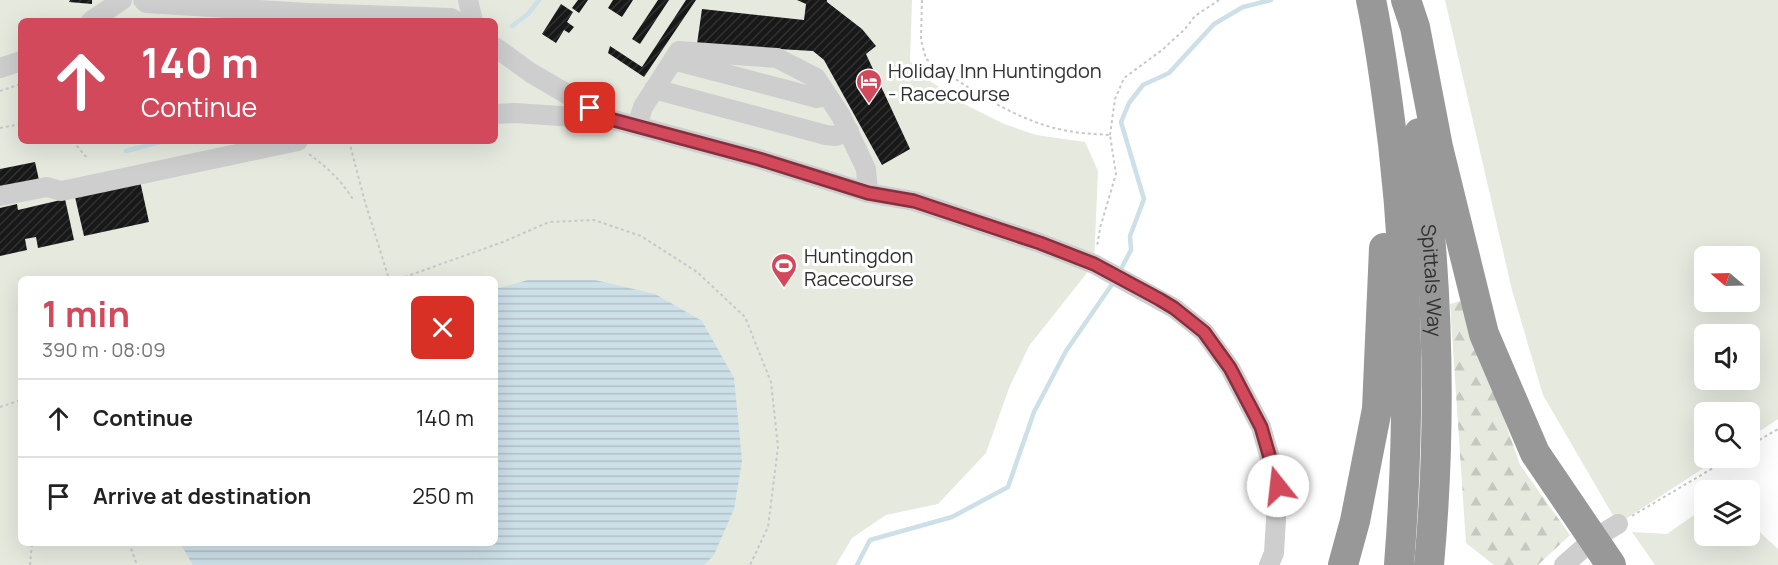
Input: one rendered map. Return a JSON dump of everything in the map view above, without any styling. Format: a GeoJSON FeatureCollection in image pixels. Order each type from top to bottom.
{"type":"FeatureCollection","features":[{"type":"Feature","properties":{"kind":"highway"},"geometry":{"type":"LineString","coordinates":[[1406,0],[1415,27],[1438,147],[1485,334],[1535,453],[1606,531],[1611,565]]}},
{"type":"Feature","properties":{"kind":"highway"},"geometry":{"type":"LineString","coordinates":[[1343,565],[1355,521],[1377,409],[1384,287],[1381,4]]}},
{"type":"Feature","properties":{"kind":"highway","name":"Spittals Way"},"geometry":{"type":"LineString","coordinates":[[1381,4],[1406,307],[1406,445],[1400,565]]}},
{"type":"Feature","properties":{"kind":"highway","name":"Spittals Way"},"geometry":{"type":"LineString","coordinates":[[1381,4],[1420,145],[1432,283],[1435,421],[1429,565]]}},
{"type":"Feature","properties":{"kind":"lane"},"geometry":{"type":"LineString","coordinates":[[143,0],[146,3],[307,13],[451,18]]}},
{"type":"Feature","properties":{"kind":"lane"},"geometry":{"type":"LineString","coordinates":[[468,0],[472,18]]}},
{"type":"Feature","properties":{"kind":"lane"},"geometry":{"type":"LineString","coordinates":[[98,18],[117,10]]}},
{"type":"Feature","properties":{"kind":"lane"},"geometry":{"type":"LineString","coordinates":[[498,49],[531,73],[610,119]]}},
{"type":"Feature","properties":{"kind":"lane"},"geometry":{"type":"LineString","coordinates":[[637,126],[643,107],[679,51],[777,58],[816,78],[849,131],[866,169],[868,193]]}},
{"type":"Feature","properties":{"kind":"lane"},"geometry":{"type":"LineString","coordinates":[[673,60],[817,98],[828,96]]}},
{"type":"Feature","properties":{"kind":"lane"},"geometry":{"type":"LineString","coordinates":[[0,68],[18,62]]}},
{"type":"Feature","properties":{"kind":"lane"},"geometry":{"type":"LineString","coordinates":[[654,89],[826,135],[836,136],[849,131]]}},
{"type":"Feature","properties":{"kind":"lane"},"geometry":{"type":"LineString","coordinates":[[498,114],[610,119],[759,159],[868,193],[914,201],[1040,243],[1094,264],[1174,308],[1204,332],[1230,368],[1261,427],[1278,486],[1274,552],[1269,565]]}},
{"type":"Feature","properties":{"kind":"lane"},"geometry":{"type":"LineString","coordinates":[[0,196],[47,187],[68,189],[286,144]]}},
{"type":"Feature","properties":{"kind":"lane"},"geometry":{"type":"LineString","coordinates":[[1564,565],[1606,531]]}},
{"type":"Feature","properties":{"kind":"path"},"geometry":{"type":"LineString","coordinates":[[922,0],[921,40],[926,59],[981,95],[1023,117],[1072,132],[1110,135]]}},
{"type":"Feature","properties":{"kind":"path"},"geometry":{"type":"LineString","coordinates":[[1094,264],[1100,228],[1116,174],[1110,135],[1115,99],[1124,78],[1162,50],[1185,29],[1195,16],[1219,0]]}},
{"type":"Feature","properties":{"kind":"path"},"geometry":{"type":"LineString","coordinates":[[0,91],[18,85]]}},
{"type":"Feature","properties":{"kind":"path"},"geometry":{"type":"LineString","coordinates":[[0,128],[18,125]]}},
{"type":"Feature","properties":{"kind":"path"},"geometry":{"type":"LineString","coordinates":[[75,144],[87,158]]}},
{"type":"Feature","properties":{"kind":"path"},"geometry":{"type":"LineString","coordinates":[[298,144],[329,169],[344,185],[354,201]]}},
{"type":"Feature","properties":{"kind":"path"},"geometry":{"type":"LineString","coordinates":[[350,144],[364,202],[388,276]]}},
{"type":"Feature","properties":{"kind":"path"},"geometry":{"type":"LineString","coordinates":[[407,276],[503,242],[549,222],[594,220],[641,236],[697,272],[745,317],[771,382],[778,447],[768,527],[750,565]]}},
{"type":"Feature","properties":{"kind":"path"},"geometry":{"type":"LineString","coordinates":[[0,407],[18,401]]}},
{"type":"Feature","properties":{"kind":"path"},"geometry":{"type":"LineString","coordinates":[[1760,440],[1778,429]]}},
{"type":"Feature","properties":{"kind":"path"},"geometry":{"type":"LineString","coordinates":[[1606,531],[1713,468]]}},
{"type":"Feature","properties":{"kind":"path"},"geometry":{"type":"LineString","coordinates":[[30,565],[32,546]]}},
{"type":"Feature","properties":{"kind":"path"},"geometry":{"type":"LineString","coordinates":[[130,546],[137,565]]}},
{"type":"Feature","properties":{"kind":"green space","name":"Huntingdon Racecourse"},"geometry":{"type":"Polygon","coordinates":[[[0,0],[912,0],[910,61],[920,74],[962,103],[1004,124],[1036,135],[1085,142],[1098,171],[1094,264],[1029,346],[1009,388],[986,453],[938,504],[886,515],[852,538],[836,565],[0,565],[0,0]]]}},
{"type":"Feature","properties":{"kind":"green space"},"geometry":{"type":"Polygon","coordinates":[[[1445,0],[1778,0],[1778,419],[1760,431],[1760,402],[1694,402],[1694,468],[1704,468],[1618,524],[1543,395],[1512,290],[1445,0]]]}},
{"type":"Feature","properties":{"kind":"green space"},"geometry":{"type":"Polygon","coordinates":[[[1463,300],[1520,465],[1570,535],[1538,565],[1494,565],[1466,543],[1450,304],[1463,300]]]}},
{"type":"Feature","properties":{"kind":"green space"},"geometry":{"type":"Polygon","coordinates":[[[1694,515],[1694,546],[1760,546],[1760,532],[1778,549],[1778,565],[1655,565],[1632,532],[1667,534],[1694,515]]]}},
{"type":"Feature","properties":{"kind":"shaded area"},"geometry":{"type":"Polygon","coordinates":[[[528,280],[595,280],[655,294],[702,321],[734,378],[742,461],[734,509],[714,555],[704,565],[193,565],[182,546],[498,546],[498,288],[528,280]]]}},
{"type":"Feature","properties":{"kind":"building"},"geometry":{"type":"Polygon","coordinates":[[[70,0],[92,0],[92,4],[69,2],[70,0]]]}},
{"type":"Feature","properties":{"kind":"building"},"geometry":{"type":"Polygon","coordinates":[[[578,0],[588,0],[579,13],[572,8],[578,0]]]}},
{"type":"Feature","properties":{"kind":"building"},"geometry":{"type":"Polygon","coordinates":[[[613,0],[633,0],[622,17],[608,8],[613,0]]]}},
{"type":"Feature","properties":{"kind":"building"},"geometry":{"type":"Polygon","coordinates":[[[658,0],[669,0],[640,44],[632,39],[658,0]]]}},
{"type":"Feature","properties":{"kind":"building"},"geometry":{"type":"Polygon","coordinates":[[[686,0],[696,0],[644,77],[608,53],[610,46],[642,67],[686,0]]]}},
{"type":"Feature","properties":{"kind":"building","name":"Holiday Inn Huntingdon - Racecourse"},"geometry":{"type":"Polygon","coordinates":[[[797,0],[827,0],[862,29],[876,46],[866,54],[910,149],[882,165],[824,60],[813,51],[697,44],[702,9],[804,20],[806,4],[797,0]]]}},
{"type":"Feature","properties":{"kind":"building"},"geometry":{"type":"Polygon","coordinates":[[[561,4],[573,12],[567,22],[574,27],[569,33],[564,30],[556,43],[542,34],[561,4]]]}},
{"type":"Feature","properties":{"kind":"building"},"geometry":{"type":"Polygon","coordinates":[[[35,162],[39,180],[0,188],[0,169],[35,162]]]}},
{"type":"Feature","properties":{"kind":"building"},"geometry":{"type":"Polygon","coordinates":[[[140,181],[149,222],[84,236],[75,197],[140,181]]]}},
{"type":"Feature","properties":{"kind":"building"},"geometry":{"type":"Polygon","coordinates":[[[65,199],[74,240],[38,248],[36,237],[25,239],[27,250],[0,256],[0,208],[17,204],[18,210],[65,199]]]}},
{"type":"Feature","properties":{"kind":"waterway"},"geometry":{"type":"LineString","coordinates":[[512,26],[528,14],[539,0]]}},
{"type":"Feature","properties":{"kind":"waterway"},"geometry":{"type":"LineString","coordinates":[[1119,273],[1131,250],[1130,236],[1144,199],[1121,122],[1129,103],[1143,85],[1169,73],[1214,24],[1243,7],[1271,0]]}},
{"type":"Feature","properties":{"kind":"waterway"},"geometry":{"type":"LineString","coordinates":[[126,151],[153,144]]}},
{"type":"Feature","properties":{"kind":"waterway"},"geometry":{"type":"LineString","coordinates":[[857,565],[870,540],[952,517],[1008,487],[1034,412],[1066,351],[1115,280]]}},
{"type":"Feature","properties":{"kind":"place","name":"Holiday Inn Huntingdon - Racecourse"},"geometry":{"type":"Point","coordinates":[869,105]}},
{"type":"Feature","properties":{"kind":"place","name":"Huntingdon Racecourse"},"geometry":{"type":"Point","coordinates":[784,289]}},
{"type":"Feature","properties":{"kind":"route"},"geometry":{"type":"LineString","coordinates":[[590,108],[610,119],[759,159],[868,193],[914,201],[1040,243],[1094,264],[1159,299],[1204,332],[1230,368],[1261,427],[1278,486]]}}]}
